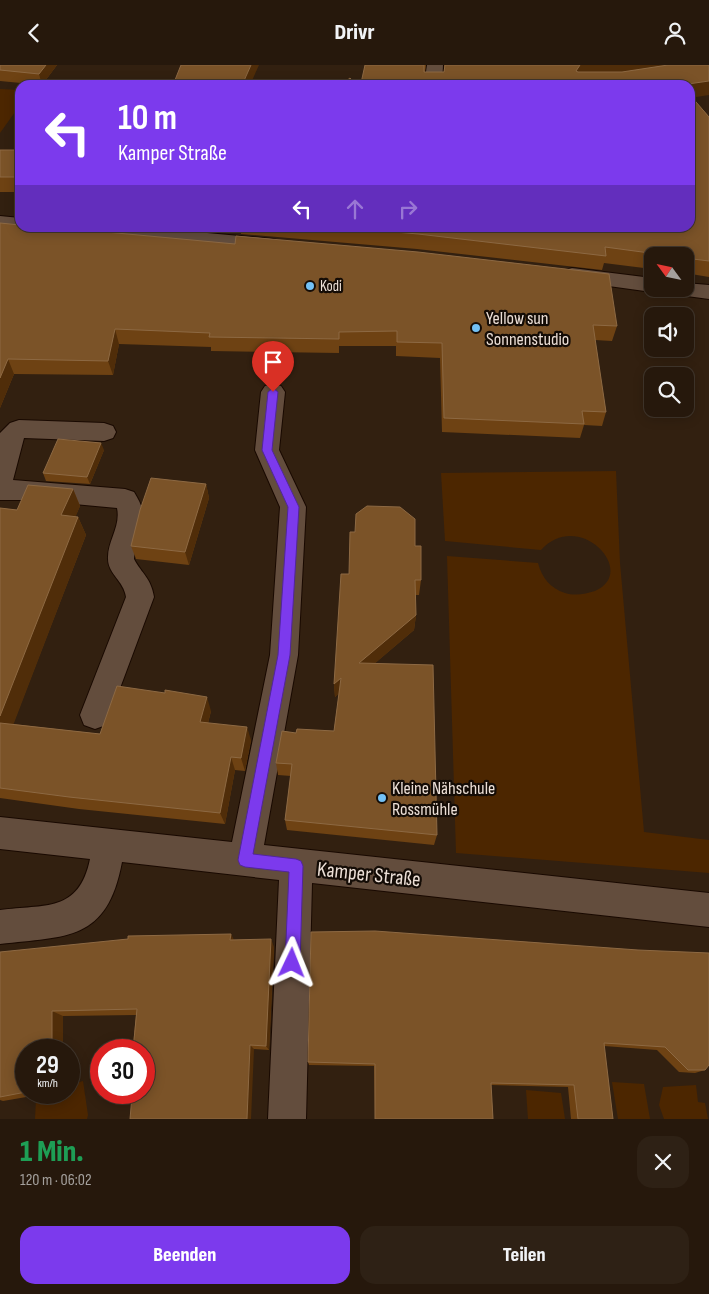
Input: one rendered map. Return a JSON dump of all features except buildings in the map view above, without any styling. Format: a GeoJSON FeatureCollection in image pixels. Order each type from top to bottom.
{"type":"FeatureCollection","features":[{"type":"Feature","properties":{"kind":"street"},"geometry":{"type":"LineString","coordinates":[[434,80],[435,65]]}},
{"type":"Feature","properties":{"kind":"street"},"geometry":{"type":"LineString","coordinates":[[0,222],[15,224]]}},
{"type":"Feature","properties":{"kind":"street"},"geometry":{"type":"LineString","coordinates":[[183,232],[207,233],[294,247]]}},
{"type":"Feature","properties":{"kind":"street"},"geometry":{"type":"LineString","coordinates":[[554,273],[644,284]]}},
{"type":"Feature","properties":{"kind":"street"},"geometry":{"type":"LineString","coordinates":[[694,290],[709,292]]}},
{"type":"Feature","properties":{"kind":"street"},"geometry":{"type":"LineString","coordinates":[[245,860],[284,655],[293,507],[267,450],[273,392]]}},
{"type":"Feature","properties":{"kind":"street"},"geometry":{"type":"LineString","coordinates":[[0,483],[11,435],[19,429],[104,433]]}},
{"type":"Feature","properties":{"kind":"street"},"geometry":{"type":"LineString","coordinates":[[0,490],[92,495],[125,499],[129,504],[131,510],[130,525],[121,558],[124,567],[138,585],[140,597],[95,715]]}},
{"type":"Feature","properties":{"kind":"street","name":"Kamper Straße"},"geometry":{"type":"LineString","coordinates":[[0,833],[709,910]]}},
{"type":"Feature","properties":{"kind":"street"},"geometry":{"type":"LineString","coordinates":[[0,927],[71,918],[90,902],[102,881],[109,846]]}},
{"type":"Feature","properties":{"kind":"street"},"geometry":{"type":"LineString","coordinates":[[287,1119],[296,866]]}},
{"type":"Feature","properties":{"kind":"shaded area"},"geometry":{"type":"Polygon","coordinates":[[[0,89],[15,90],[15,112],[0,133],[0,89]]]}},
{"type":"Feature","properties":{"kind":"shaded area"},"geometry":{"type":"Polygon","coordinates":[[[616,471],[620,563],[644,832],[709,840],[709,873],[456,853],[447,556],[538,563],[544,578],[551,585],[560,591],[573,594],[595,591],[607,582],[610,571],[607,559],[599,548],[586,540],[572,536],[556,539],[541,550],[445,541],[441,473],[616,471]]]}},
{"type":"Feature","properties":{"kind":"shaded area"},"geometry":{"type":"Polygon","coordinates":[[[83,1081],[87,1119],[35,1119],[36,1104],[80,1104],[80,1082],[83,1081]]]}},
{"type":"Feature","properties":{"kind":"shaded area"},"geometry":{"type":"Polygon","coordinates":[[[612,1082],[644,1084],[650,1119],[618,1119],[612,1082]]]}},
{"type":"Feature","properties":{"kind":"shaded area"},"geometry":{"type":"Polygon","coordinates":[[[696,1085],[698,1102],[705,1103],[708,1119],[664,1119],[659,1105],[663,1087],[696,1085]]]}},
{"type":"Feature","properties":{"kind":"shaded area"},"geometry":{"type":"Polygon","coordinates":[[[526,1090],[561,1093],[565,1119],[528,1119],[526,1090]]]}},
{"type":"Feature","properties":{"kind":"place","name":"Kodi"},"geometry":{"type":"Point","coordinates":[310,286]}},
{"type":"Feature","properties":{"kind":"place","name":"Yellow sun Sonnenstudio"},"geometry":{"type":"Point","coordinates":[476,328]}},
{"type":"Feature","properties":{"kind":"place","name":"Kleine Nähschule Rossmühle"},"geometry":{"type":"Point","coordinates":[382,798]}},
{"type":"Feature","properties":{"kind":"route"},"geometry":{"type":"LineString","coordinates":[[273,392],[267,450],[293,507],[284,655],[245,860],[296,866],[292,963]]}}]}
